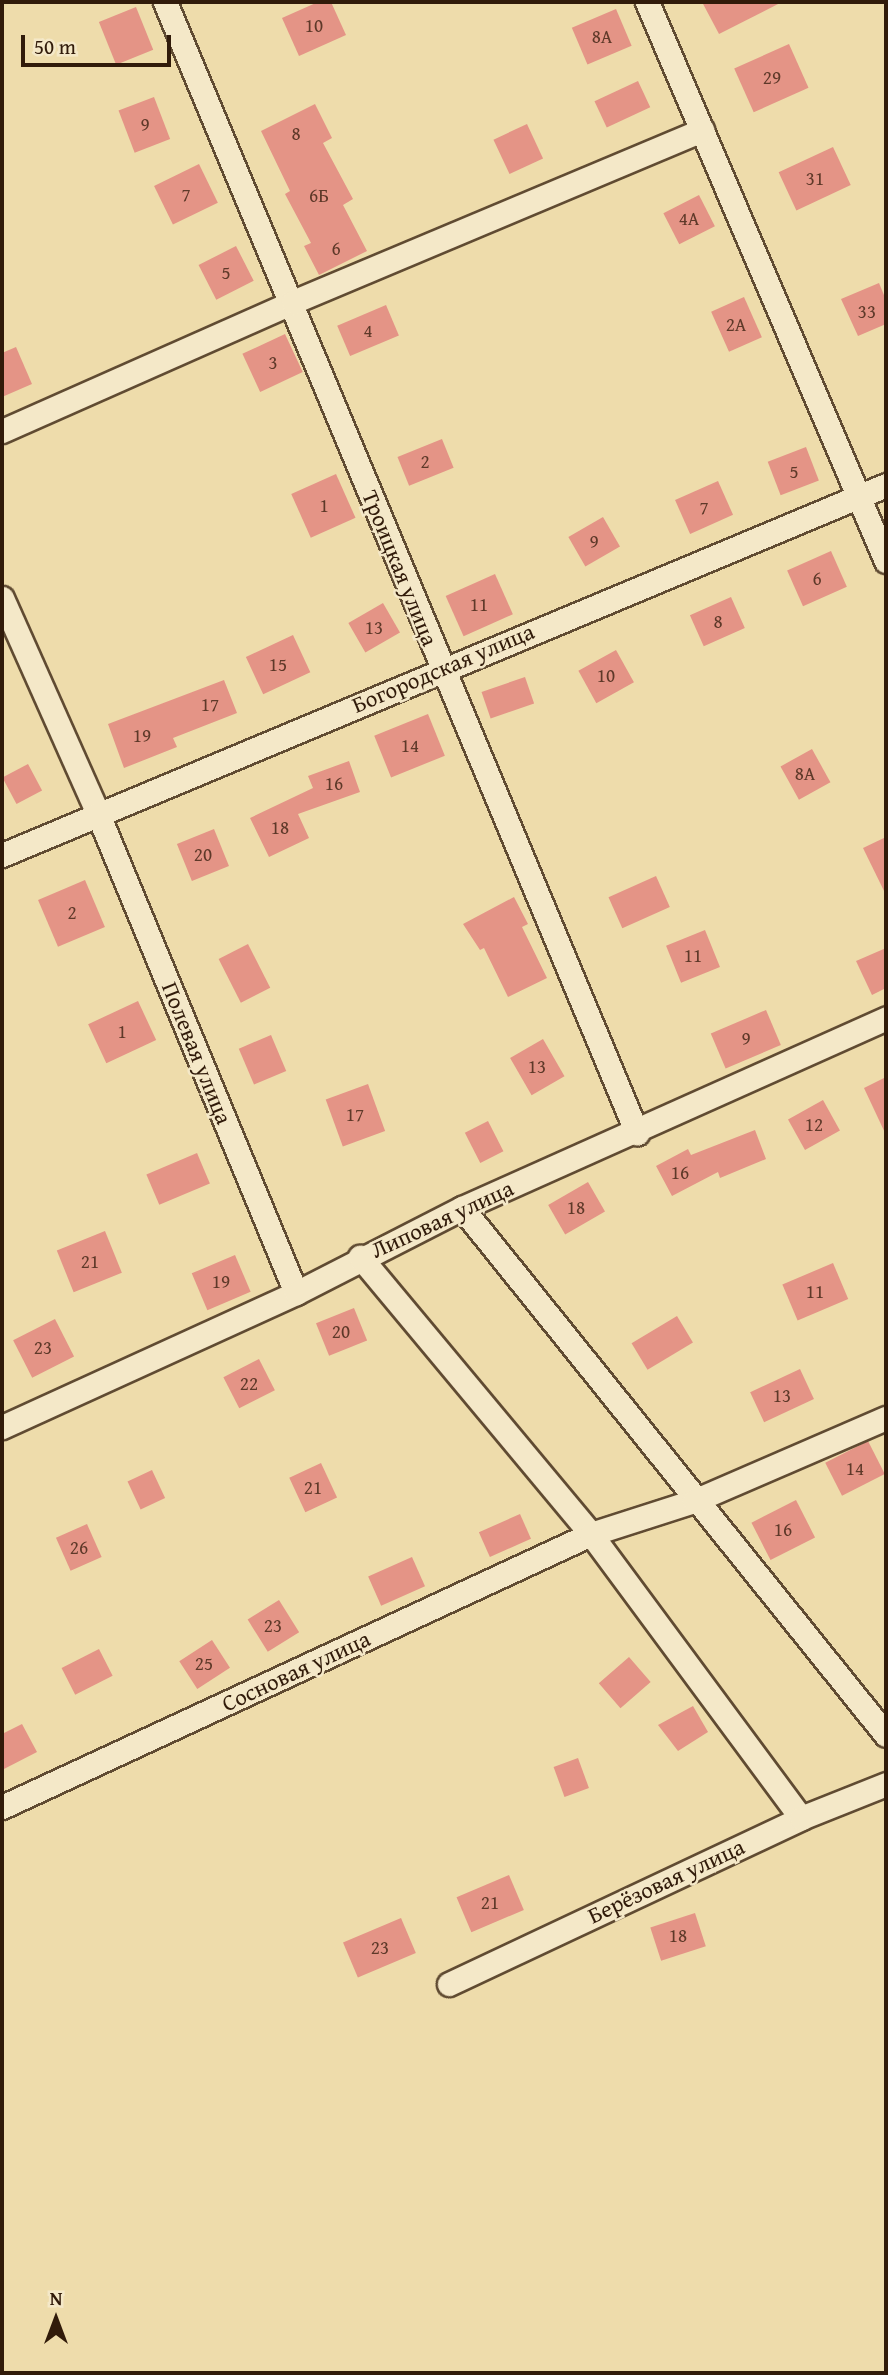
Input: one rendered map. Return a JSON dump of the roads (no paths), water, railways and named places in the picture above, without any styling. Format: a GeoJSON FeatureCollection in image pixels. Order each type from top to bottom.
{"type":"FeatureCollection","features":[{"type":"Feature","properties":{"kind":"street","name":"Троицкая улица"},"geometry":{"type":"LineString","coordinates":[[166,2],[293,302],[440,668],[637,1133]]}},
{"type":"Feature","properties":{"kind":"street"},"geometry":{"type":"LineString","coordinates":[[647,2],[886,561]]}},
{"type":"Feature","properties":{"kind":"street"},"geometry":{"type":"LineString","coordinates":[[2,431],[293,302],[702,130]]}},
{"type":"Feature","properties":{"kind":"street","name":"Богородская улица"},"geometry":{"type":"LineString","coordinates":[[2,855],[440,668],[886,485]]}},
{"type":"Feature","properties":{"kind":"street"},"geometry":{"type":"LineString","coordinates":[[2,598],[98,814]]}},
{"type":"Feature","properties":{"kind":"street","name":"Полевая улица"},"geometry":{"type":"LineString","coordinates":[[98,814],[296,1293]]}},
{"type":"Feature","properties":{"kind":"street","name":"Липовая улица"},"geometry":{"type":"LineString","coordinates":[[2,1427],[296,1293],[360,1256],[637,1133],[886,1018]]}},
{"type":"Feature","properties":{"kind":"street"},"geometry":{"type":"LineString","coordinates":[[462,1209],[694,1501],[886,1735]]}},
{"type":"Feature","properties":{"kind":"street"},"geometry":{"type":"LineString","coordinates":[[360,1256],[591,1534],[801,1818]]}},
{"type":"Feature","properties":{"kind":"street","name":"Сосновая улица"},"geometry":{"type":"LineString","coordinates":[[2,1807],[591,1534],[694,1501],[886,1418]]}},
{"type":"Feature","properties":{"kind":"street","name":"Берёзовая улица"},"geometry":{"type":"LineString","coordinates":[[449,1983],[801,1818],[886,1784]]}}]}
